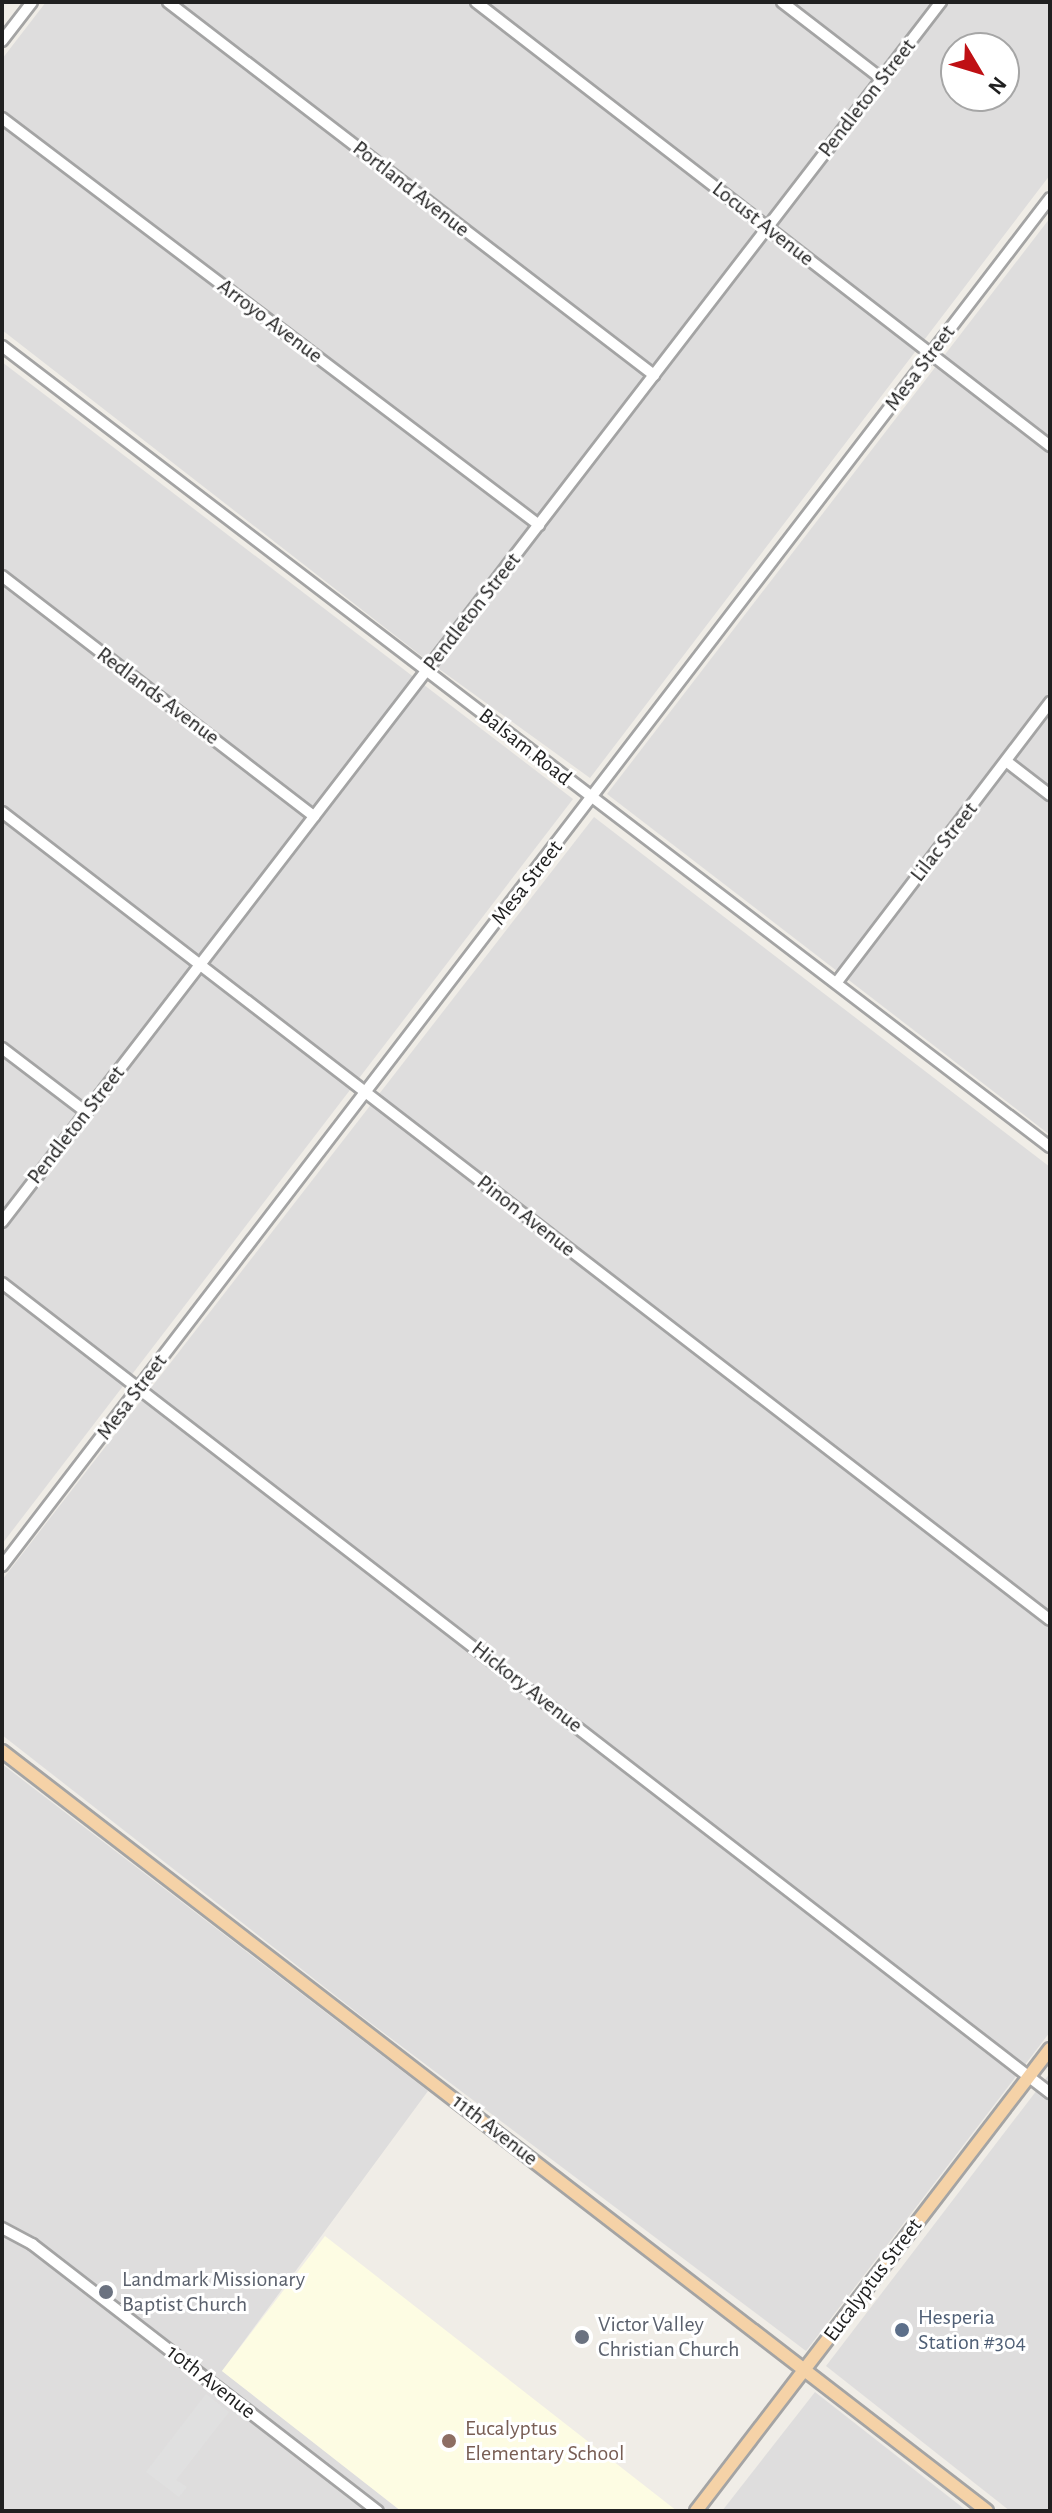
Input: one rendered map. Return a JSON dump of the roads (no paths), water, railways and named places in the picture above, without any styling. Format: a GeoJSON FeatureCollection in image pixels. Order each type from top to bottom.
{"type":"FeatureCollection","features":[{"type":"Feature","properties":{"kind":"main road","name":"11th Avenue"},"geometry":{"type":"LineString","coordinates":[[2,1751],[987,2511]]}},
{"type":"Feature","properties":{"kind":"main road","name":"Eucalyptus Street"},"geometry":{"type":"LineString","coordinates":[[696,2511],[1050,2049]]}},
{"type":"Feature","properties":{"kind":"street"},"geometry":{"type":"LineString","coordinates":[[2,41],[32,2]]}},
{"type":"Feature","properties":{"kind":"street","name":"Portland Avenue"},"geometry":{"type":"LineString","coordinates":[[168,2],[654,375]]}},
{"type":"Feature","properties":{"kind":"street","name":"Locust Avenue"},"geometry":{"type":"LineString","coordinates":[[476,2],[1050,446]]}},
{"type":"Feature","properties":{"kind":"street"},"geometry":{"type":"LineString","coordinates":[[782,2],[882,79]]}},
{"type":"Feature","properties":{"kind":"street","name":"Pendleton Street"},"geometry":{"type":"LineString","coordinates":[[2,1222],[941,2]]}},
{"type":"Feature","properties":{"kind":"street","name":"Arroyo Avenue"},"geometry":{"type":"LineString","coordinates":[[2,118],[539,525]]}},
{"type":"Feature","properties":{"kind":"street","name":"Mesa Street"},"geometry":{"type":"LineString","coordinates":[[2,1566],[1050,198]]}},
{"type":"Feature","properties":{"kind":"street","name":"Balsam Road"},"geometry":{"type":"LineString","coordinates":[[2,346],[1050,1147]]}},
{"type":"Feature","properties":{"kind":"street","name":"Redlands Avenue"},"geometry":{"type":"LineString","coordinates":[[2,576],[314,816]]}},
{"type":"Feature","properties":{"kind":"street","name":"Lilac Street"},"geometry":{"type":"LineString","coordinates":[[837,982],[1050,702]]}},
{"type":"Feature","properties":{"kind":"street"},"geometry":{"type":"LineString","coordinates":[[1006,761],[1050,795]]}},
{"type":"Feature","properties":{"kind":"street","name":"Pinon Avenue"},"geometry":{"type":"LineString","coordinates":[[2,812],[1050,1620]]}},
{"type":"Feature","properties":{"kind":"street"},"geometry":{"type":"LineString","coordinates":[[2,1048],[86,1112]]}},
{"type":"Feature","properties":{"kind":"street","name":"Hickory Avenue"},"geometry":{"type":"LineString","coordinates":[[2,1283],[1050,2093]]}},
{"type":"Feature","properties":{"kind":"street","name":"10th Avenue"},"geometry":{"type":"LineString","coordinates":[[2,2228],[32,2244],[378,2511]]}},
{"type":"Feature","properties":{"kind":"place","name":"Landmark Missionary Baptist Church"},"geometry":{"type":"Point","coordinates":[106,2292]}},
{"type":"Feature","properties":{"kind":"place","name":"Hesperia Station #304"},"geometry":{"type":"Point","coordinates":[902,2330]}},
{"type":"Feature","properties":{"kind":"place","name":"Victor Valley Christian Church"},"geometry":{"type":"Point","coordinates":[582,2337]}},
{"type":"Feature","properties":{"kind":"place","name":"Eucalyptus Elementary School"},"geometry":{"type":"Point","coordinates":[449,2441]}}]}
